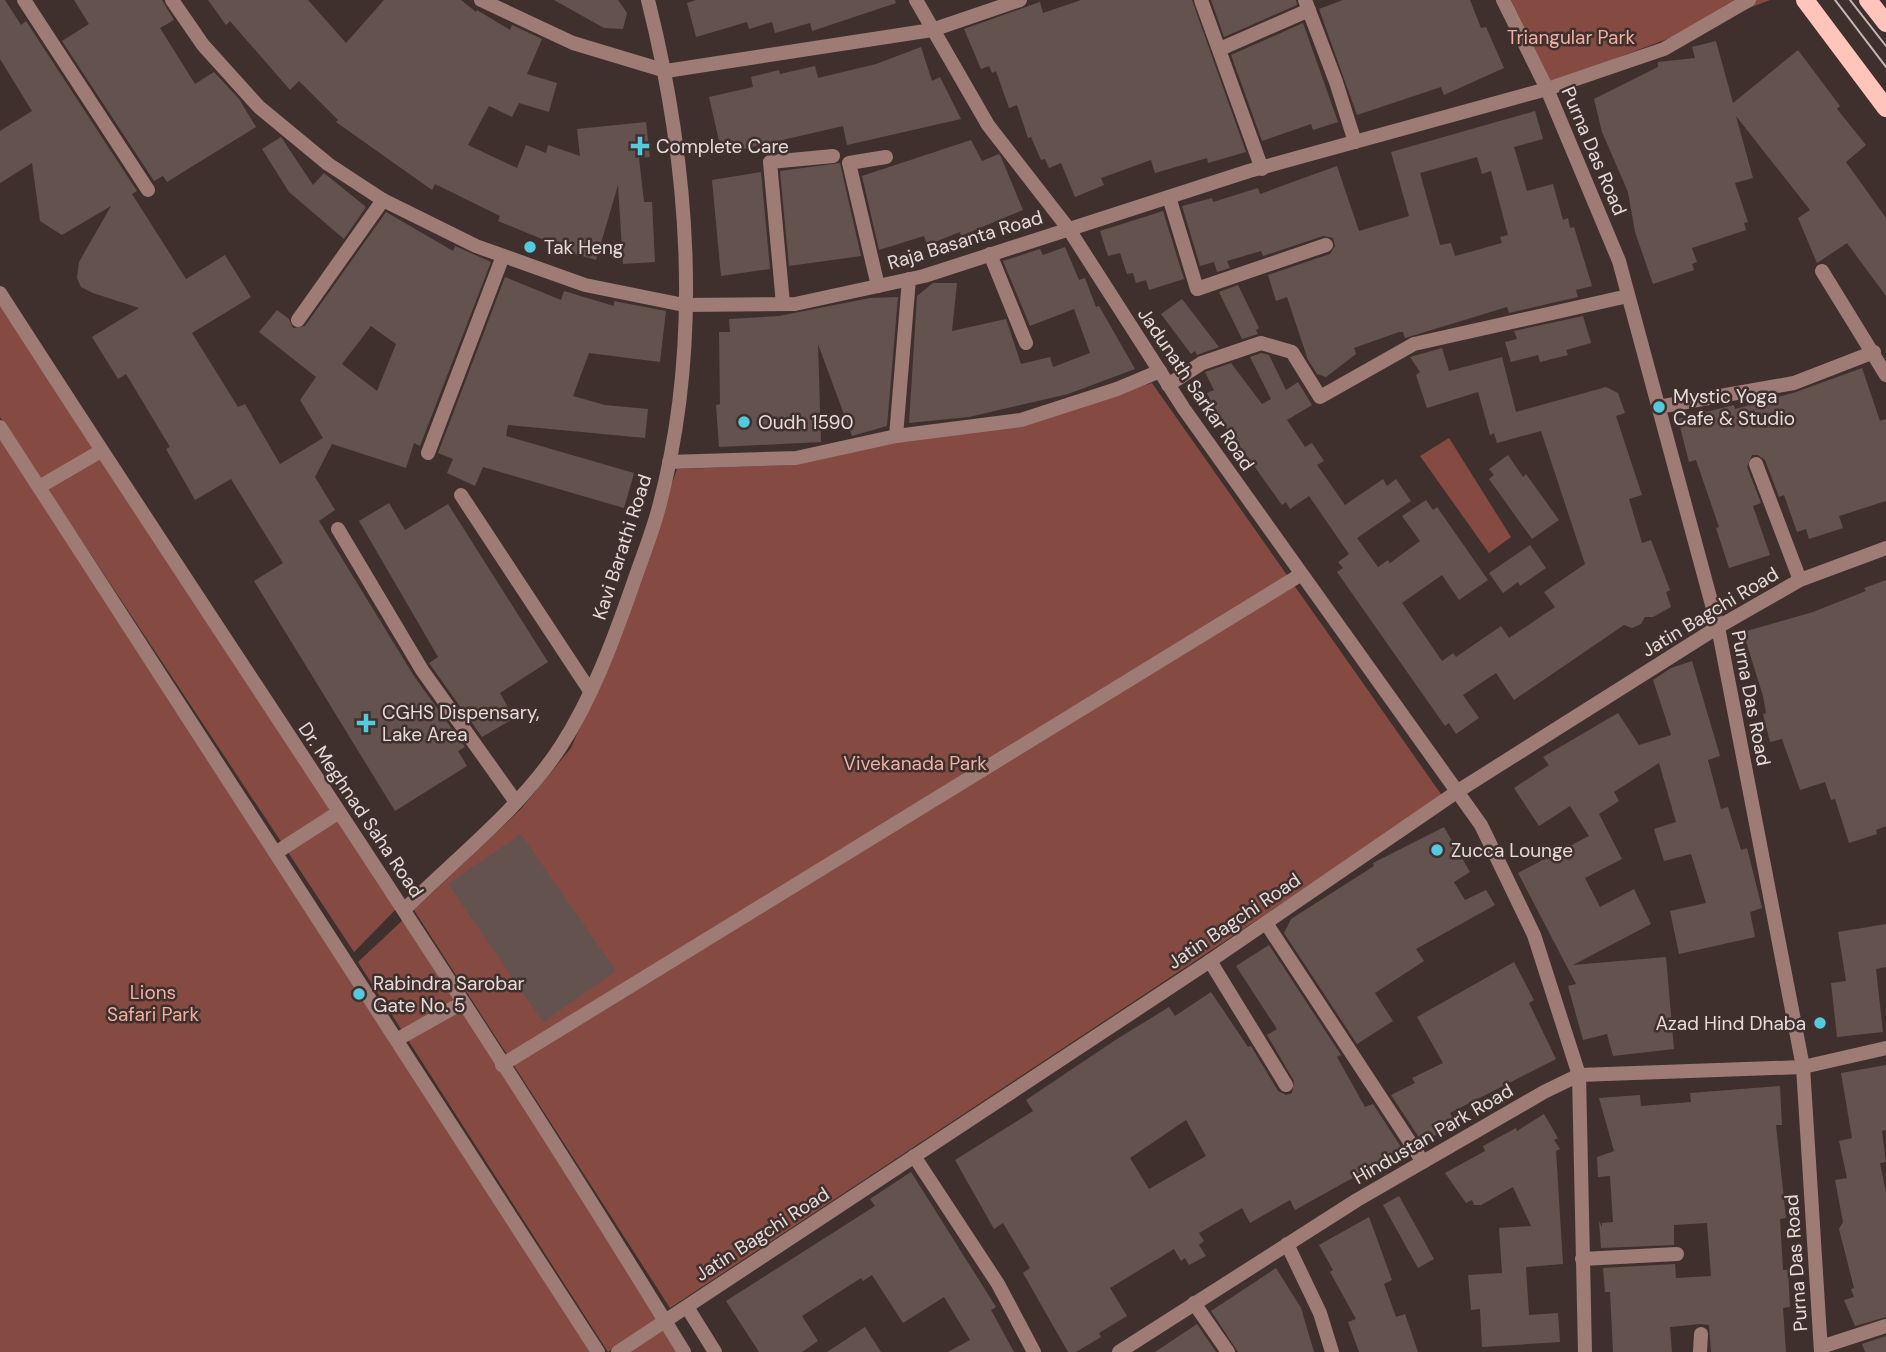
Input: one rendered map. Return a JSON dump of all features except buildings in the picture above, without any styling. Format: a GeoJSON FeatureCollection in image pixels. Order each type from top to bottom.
{"type":"FeatureCollection","features":[{"type":"Feature","properties":{"kind":"main road"},"geometry":{"type":"LineString","coordinates":[[1805,0],[1886,108]]}},
{"type":"Feature","properties":{"kind":"main road"},"geometry":{"type":"LineString","coordinates":[[1868,0],[1886,23]]}},
{"type":"Feature","properties":{"kind":"street"},"geometry":{"type":"LineString","coordinates":[[24,0],[148,190]]}},
{"type":"Feature","properties":{"kind":"street","name":"Raja Basanta Road"},"geometry":{"type":"LineString","coordinates":[[172,0],[203,45],[260,107],[328,164],[383,200],[476,246],[584,285],[684,305],[783,304],[909,279],[1262,169],[1547,89],[1664,49],[1749,0]]}},
{"type":"Feature","properties":{"kind":"street"},"geometry":{"type":"LineString","coordinates":[[481,0],[573,43],[666,71],[932,30],[1020,0]]}},
{"type":"Feature","properties":{"kind":"street","name":"Kavi Barathi Road"},"geometry":{"type":"LineString","coordinates":[[404,910],[516,802],[561,746],[590,691],[619,624],[659,509],[682,379],[683,190],[666,71],[648,0]]}},
{"type":"Feature","properties":{"kind":"street","name":"Jadunath Sarkar Road"},"geometry":{"type":"LineString","coordinates":[[916,0],[988,125],[1068,228],[1168,385],[1300,575],[1481,825],[1534,935],[1579,1075],[1586,1352]]}},
{"type":"Feature","properties":{"kind":"street"},"geometry":{"type":"LineString","coordinates":[[1201,0],[1262,169]]}},
{"type":"Feature","properties":{"kind":"street","name":"Purna Das Road"},"geometry":{"type":"LineString","coordinates":[[1503,0],[1547,89],[1619,261],[1718,627],[1803,1067],[1821,1349]]}},
{"type":"Feature","properties":{"kind":"street"},"geometry":{"type":"LineString","coordinates":[[1220,49],[1307,5],[1355,142]]}},
{"type":"Feature","properties":{"kind":"street"},"geometry":{"type":"LineString","coordinates":[[783,304],[770,162],[833,156]]}},
{"type":"Feature","properties":{"kind":"street"},"geometry":{"type":"LineString","coordinates":[[878,286],[849,163],[886,157]]}},
{"type":"Feature","properties":{"kind":"street"},"geometry":{"type":"LineString","coordinates":[[1169,197],[1197,289],[1326,245]]}},
{"type":"Feature","properties":{"kind":"street"},"geometry":{"type":"LineString","coordinates":[[298,320],[383,200]]}},
{"type":"Feature","properties":{"kind":"street"},"geometry":{"type":"LineString","coordinates":[[990,254],[1026,343]]}},
{"type":"Feature","properties":{"kind":"street"},"geometry":{"type":"LineString","coordinates":[[428,453],[503,256]]}},
{"type":"Feature","properties":{"kind":"street"},"geometry":{"type":"LineString","coordinates":[[1822,271],[1885,370]]}},
{"type":"Feature","properties":{"kind":"street"},"geometry":{"type":"LineString","coordinates":[[896,436],[909,279]]}},
{"type":"Feature","properties":{"kind":"street","name":"Dr. Meghnad Saha Road"},"geometry":{"type":"LineString","coordinates":[[0,293],[404,910],[684,1352]]}},
{"type":"Feature","properties":{"kind":"street"},"geometry":{"type":"LineString","coordinates":[[1168,385],[1202,363],[1261,343],[1292,352],[1320,397],[1414,344],[1628,296]]}},
{"type":"Feature","properties":{"kind":"street"},"geometry":{"type":"LineString","coordinates":[[1658,407],[1794,383],[1874,352]]}},
{"type":"Feature","properties":{"kind":"street"},"geometry":{"type":"LineString","coordinates":[[669,462],[796,458],[896,436],[1021,420],[1160,371]]}},
{"type":"Feature","properties":{"kind":"street"},"geometry":{"type":"LineString","coordinates":[[0,427],[598,1352]]}},
{"type":"Feature","properties":{"kind":"street"},"geometry":{"type":"LineString","coordinates":[[39,487],[102,451]]}},
{"type":"Feature","properties":{"kind":"street"},"geometry":{"type":"LineString","coordinates":[[1756,464],[1800,580]]}},
{"type":"Feature","properties":{"kind":"street"},"geometry":{"type":"LineString","coordinates":[[461,495],[590,691]]}},
{"type":"Feature","properties":{"kind":"street"},"geometry":{"type":"LineString","coordinates":[[338,529],[422,670],[516,802]]}},
{"type":"Feature","properties":{"kind":"street","name":"Jatin Bagchi Road"},"geometry":{"type":"LineString","coordinates":[[618,1352],[1210,961],[1458,792],[1718,627],[1800,580],[1886,548]]}},
{"type":"Feature","properties":{"kind":"street"},"geometry":{"type":"LineString","coordinates":[[502,1065],[1300,575]]}},
{"type":"Feature","properties":{"kind":"street"},"geometry":{"type":"LineString","coordinates":[[277,852],[339,812]]}},
{"type":"Feature","properties":{"kind":"street"},"geometry":{"type":"LineString","coordinates":[[1266,923],[1423,1161]]}},
{"type":"Feature","properties":{"kind":"street"},"geometry":{"type":"LineString","coordinates":[[1210,961],[1286,1085]]}},
{"type":"Feature","properties":{"kind":"street"},"geometry":{"type":"LineString","coordinates":[[398,1039],[463,1003]]}},
{"type":"Feature","properties":{"kind":"street","name":"Hindustan Park Road"},"geometry":{"type":"LineString","coordinates":[[1119,1352],[1423,1161],[1579,1075],[1803,1067],[1886,1048]]}},
{"type":"Feature","properties":{"kind":"street"},"geometry":{"type":"LineString","coordinates":[[915,1156],[998,1284],[1034,1352]]}},
{"type":"Feature","properties":{"kind":"street"},"geometry":{"type":"LineString","coordinates":[[1287,1244],[1320,1313],[1332,1352]]}},
{"type":"Feature","properties":{"kind":"street"},"geometry":{"type":"LineString","coordinates":[[1582,1259],[1677,1254]]}},
{"type":"Feature","properties":{"kind":"street"},"geometry":{"type":"LineString","coordinates":[[1194,1303],[1228,1352]]}},
{"type":"Feature","properties":{"kind":"street"},"geometry":{"type":"LineString","coordinates":[[687,1307],[715,1352]]}},
{"type":"Feature","properties":{"kind":"street"},"geometry":{"type":"LineString","coordinates":[[1821,1349],[1886,1326]]}},
{"type":"Feature","properties":{"kind":"street"},"geometry":{"type":"LineString","coordinates":[[1700,1352],[1701,1334]]}},
{"type":"Feature","properties":{"kind":"green space","name":"Triangular Park"},"geometry":{"type":"Polygon","coordinates":[[[1511,0],[1770,0],[1551,83],[1511,0]]]}},
{"type":"Feature","properties":{"kind":"green space"},"geometry":{"type":"Polygon","coordinates":[[[0,301],[398,907],[354,952],[0,417],[0,301]]]}},
{"type":"Feature","properties":{"kind":"green space","name":"Vivekanada Park"},"geometry":{"type":"Polygon","coordinates":[[[1152,383],[1443,797],[670,1308],[414,910],[521,809],[571,748],[620,636],[677,469],[794,465],[896,436],[1028,422],[1152,383]]]}},
{"type":"Feature","properties":{"kind":"green space","name":"Lions Safari Park"},"geometry":{"type":"Polygon","coordinates":[[[0,431],[590,1352],[0,1352],[0,431]]]}},
{"type":"Feature","properties":{"kind":"green space"},"geometry":{"type":"Polygon","coordinates":[[[1449,438],[1511,537],[1489,553],[1420,456],[1449,438]]]}},
{"type":"Feature","properties":{"kind":"green space"},"geometry":{"type":"Polygon","coordinates":[[[404,919],[659,1317],[608,1352],[358,962],[404,919]]]}},
{"type":"Feature","properties":{"kind":"green space"},"geometry":{"type":"Polygon","coordinates":[[[662,1329],[676,1352],[627,1352],[662,1329]]]}},
{"type":"Feature","properties":{"kind":"tram line"},"geometry":{"type":"LineString","coordinates":[[1835,0],[1886,67]]}},
{"type":"Feature","properties":{"kind":"tram line"},"geometry":{"type":"LineString","coordinates":[[1850,0],[1886,46]]}},
{"type":"Feature","properties":{"kind":"place","name":"Complete Care"},"geometry":{"type":"Point","coordinates":[640,146]}},
{"type":"Feature","properties":{"kind":"place","name":"Tak Heng"},"geometry":{"type":"Point","coordinates":[530,247]}},
{"type":"Feature","properties":{"kind":"place","name":"Mystic Yoga Cafe & Studio"},"geometry":{"type":"Point","coordinates":[1659,407]}},
{"type":"Feature","properties":{"kind":"place","name":"Oudh 1590"},"geometry":{"type":"Point","coordinates":[744,422]}},
{"type":"Feature","properties":{"kind":"place","name":"CGHS Dispensary, Lake Area"},"geometry":{"type":"Point","coordinates":[366,723]}},
{"type":"Feature","properties":{"kind":"place","name":"Zucca Lounge"},"geometry":{"type":"Point","coordinates":[1437,850]}},
{"type":"Feature","properties":{"kind":"place","name":"Rabindra Sarobar Gate No. 5"},"geometry":{"type":"Point","coordinates":[359,994]}},
{"type":"Feature","properties":{"kind":"place","name":"Azad Hind Dhaba"},"geometry":{"type":"Point","coordinates":[1820,1023]}}]}
